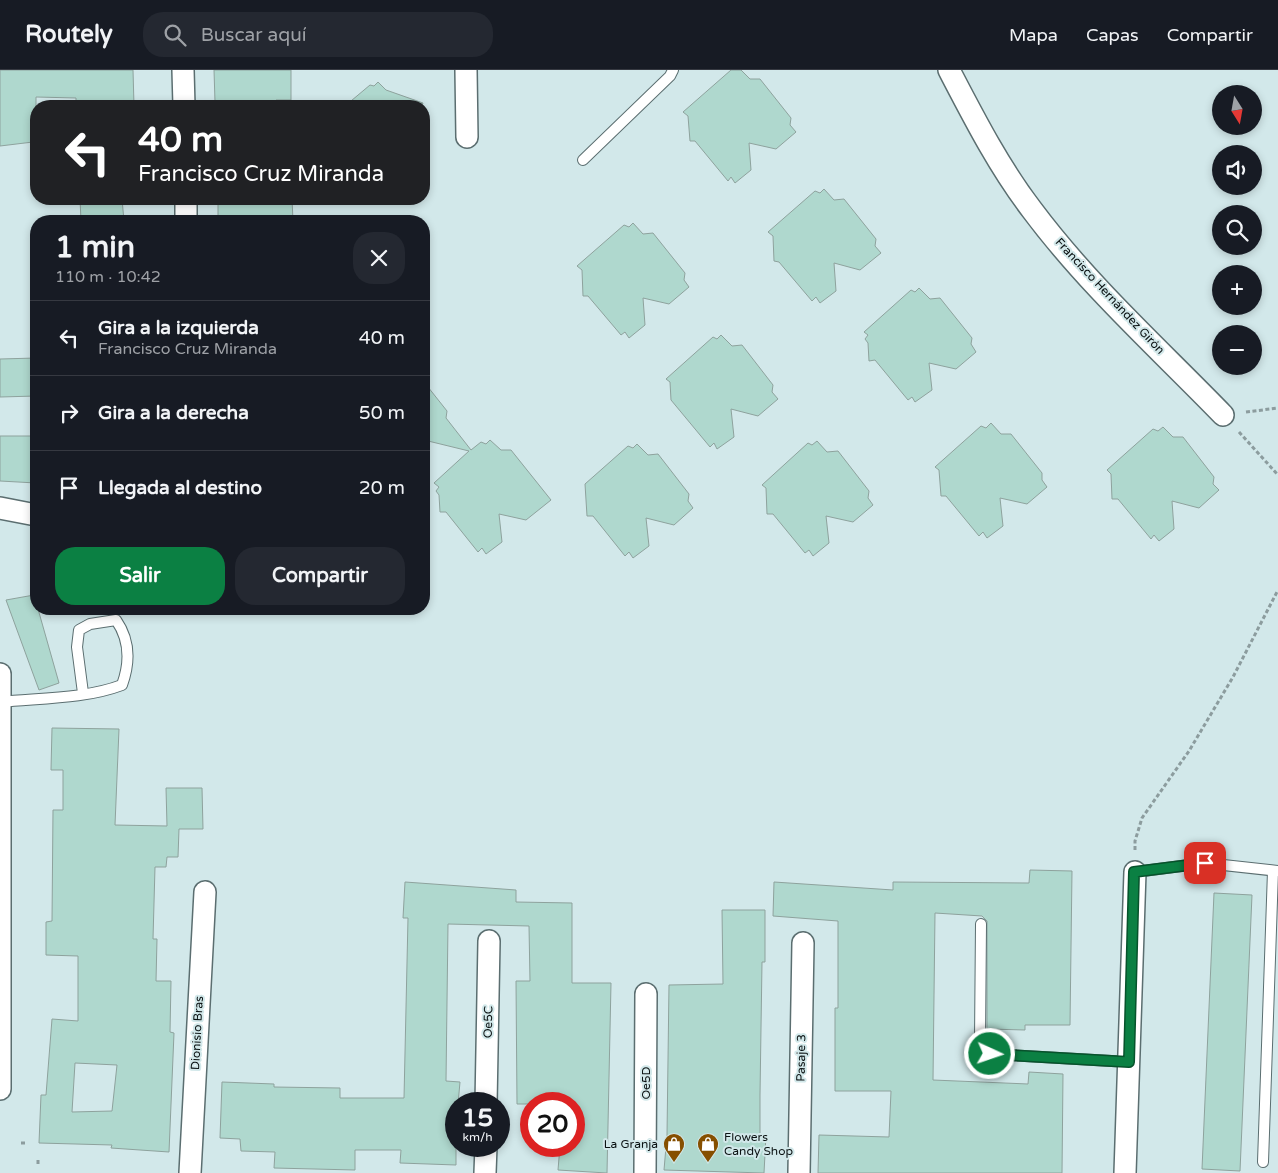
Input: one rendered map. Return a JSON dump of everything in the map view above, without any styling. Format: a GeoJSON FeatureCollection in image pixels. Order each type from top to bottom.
{"type":"FeatureCollection","features":[{"type":"Feature","properties":{"kind":"street"},"geometry":{"type":"LineString","coordinates":[[184,70],[184,100]]}},
{"type":"Feature","properties":{"kind":"street"},"geometry":{"type":"LineString","coordinates":[[466,70],[467,137]]}},
{"type":"Feature","properties":{"kind":"street","name":"Francisco Hernández Girón"},"geometry":{"type":"LineString","coordinates":[[949,70],[989,146],[1031,210],[1079,267],[1223,415]]}},
{"type":"Feature","properties":{"kind":"street"},"geometry":{"type":"LineString","coordinates":[[0,508],[30,514]]}},
{"type":"Feature","properties":{"kind":"street"},"geometry":{"type":"LineString","coordinates":[[0,674],[0,1089]]}},
{"type":"Feature","properties":{"kind":"street"},"geometry":{"type":"LineString","coordinates":[[1125,1173],[1134,872]]}},
{"type":"Feature","properties":{"kind":"street","name":"Dionisio Bras"},"geometry":{"type":"LineString","coordinates":[[190,1173],[205,892]]}},
{"type":"Feature","properties":{"kind":"street","name":"Oe5C"},"geometry":{"type":"LineString","coordinates":[[486,1092],[489,941]]}},
{"type":"Feature","properties":{"kind":"street","name":"Pasaje 3"},"geometry":{"type":"LineString","coordinates":[[799,1173],[803,943]]}},
{"type":"Feature","properties":{"kind":"street","name":"Oe5D"},"geometry":{"type":"LineString","coordinates":[[646,994],[646,1173]]}},
{"type":"Feature","properties":{"kind":"street"},"geometry":{"type":"LineString","coordinates":[[485,1173],[486,1157]]}},
{"type":"Feature","properties":{"kind":"lane"},"geometry":{"type":"LineString","coordinates":[[583,160],[670,76],[673,70]]}},
{"type":"Feature","properties":{"kind":"lane"},"geometry":{"type":"LineString","coordinates":[[1,702],[107,691],[122,685],[127,672],[128,650],[123,629],[116,620],[90,624],[79,630],[77,647],[84,693]]}},
{"type":"Feature","properties":{"kind":"lane"},"geometry":{"type":"LineString","coordinates":[[1134,872],[1205,863],[1276,871],[1263,1162]]}},
{"type":"Feature","properties":{"kind":"lane"},"geometry":{"type":"LineString","coordinates":[[981,924],[980,1042],[982,1050],[990,1054],[1129,1062]]}},
{"type":"Feature","properties":{"kind":"path"},"geometry":{"type":"LineString","coordinates":[[1223,415],[1278,408]]}},
{"type":"Feature","properties":{"kind":"path"},"geometry":{"type":"LineString","coordinates":[[1223,415],[1278,475]]}},
{"type":"Feature","properties":{"kind":"path"},"geometry":{"type":"LineString","coordinates":[[1134,872],[1135,840],[1142,818],[1189,751],[1233,677],[1278,590]]}},
{"type":"Feature","properties":{"kind":"path"},"geometry":{"type":"LineString","coordinates":[[21,1143],[27,1144]]}},
{"type":"Feature","properties":{"kind":"path"},"geometry":{"type":"LineString","coordinates":[[38,1158],[38,1164]]}},
{"type":"Feature","properties":{"kind":"building"},"geometry":{"type":"Polygon","coordinates":[[[0,70],[133,70],[134,100],[76,100],[76,98],[36,97],[36,100],[30,100],[30,142],[0,146],[0,70]]]}},
{"type":"Feature","properties":{"kind":"building"},"geometry":{"type":"Polygon","coordinates":[[[214,70],[291,70],[291,100],[215,100],[214,70]]]}},
{"type":"Feature","properties":{"kind":"building"},"geometry":{"type":"Polygon","coordinates":[[[731,70],[741,70],[750,79],[760,79],[791,118],[790,125],[796,132],[776,149],[749,143],[751,170],[735,183],[731,177],[728,181],[695,141],[690,141],[688,116],[683,112],[731,70]]]}},
{"type":"Feature","properties":{"kind":"building"},"geometry":{"type":"Polygon","coordinates":[[[378,82],[386,90],[414,100],[352,100],[370,85],[374,86],[378,82]]]}},
{"type":"Feature","properties":{"kind":"building"},"geometry":{"type":"Polygon","coordinates":[[[824,189],[834,200],[844,199],[876,239],[875,246],[881,253],[860,270],[834,263],[836,291],[820,303],[816,297],[812,301],[779,262],[774,261],[773,236],[768,232],[815,191],[820,193],[824,189]]]}},
{"type":"Feature","properties":{"kind":"building"},"geometry":{"type":"Polygon","coordinates":[[[80,205],[123,205],[123,215],[81,215],[80,205]]]}},
{"type":"Feature","properties":{"kind":"building"},"geometry":{"type":"Polygon","coordinates":[[[218,205],[292,205],[293,215],[218,215],[218,205]]]}},
{"type":"Feature","properties":{"kind":"building"},"geometry":{"type":"Polygon","coordinates":[[[633,223],[643,234],[653,233],[685,273],[684,280],[689,287],[669,304],[643,298],[645,325],[629,338],[625,332],[621,335],[588,296],[583,296],[582,270],[577,266],[624,225],[629,227],[633,223]]]}},
{"type":"Feature","properties":{"kind":"building"},"geometry":{"type":"Polygon","coordinates":[[[919,288],[930,299],[940,298],[972,338],[971,344],[976,352],[956,369],[929,363],[932,390],[915,402],[912,397],[908,400],[875,360],[869,361],[868,343],[865,339],[868,335],[864,332],[911,290],[915,292],[919,288]]]}},
{"type":"Feature","properties":{"kind":"building"},"geometry":{"type":"Polygon","coordinates":[[[721,335],[732,346],[742,345],[773,385],[772,392],[778,399],[758,416],[731,409],[734,437],[717,449],[714,443],[710,447],[671,400],[670,382],[666,379],[713,337],[717,339],[721,335]]]}},
{"type":"Feature","properties":{"kind":"building"},"geometry":{"type":"Polygon","coordinates":[[[30,358],[30,396],[0,397],[0,359],[30,358]]]}},
{"type":"Feature","properties":{"kind":"building"},"geometry":{"type":"Polygon","coordinates":[[[430,390],[447,411],[446,418],[471,450],[481,442],[486,444],[490,440],[501,450],[511,450],[551,500],[526,520],[499,514],[502,542],[486,554],[482,548],[478,552],[446,512],[440,512],[439,495],[436,491],[439,487],[434,483],[469,451],[430,441],[430,390]]]}},
{"type":"Feature","properties":{"kind":"building"},"geometry":{"type":"Polygon","coordinates":[[[991,423],[1001,434],[1011,434],[1042,473],[1042,480],[1047,487],[1027,504],[1000,498],[1003,526],[987,538],[983,532],[979,536],[946,496],[941,496],[939,470],[935,467],[981,426],[986,428],[991,423]]]}},
{"type":"Feature","properties":{"kind":"building"},"geometry":{"type":"Polygon","coordinates":[[[1163,427],[1173,437],[1183,437],[1214,477],[1213,484],[1219,490],[1199,508],[1172,501],[1174,529],[1159,541],[1154,535],[1151,539],[1118,499],[1112,499],[1111,474],[1107,470],[1153,429],[1158,431],[1163,427]]]}},
{"type":"Feature","properties":{"kind":"building"},"geometry":{"type":"Polygon","coordinates":[[[0,436],[30,436],[30,483],[0,481],[0,436]]]}},
{"type":"Feature","properties":{"kind":"building"},"geometry":{"type":"Polygon","coordinates":[[[817,441],[827,452],[838,451],[869,491],[868,498],[873,505],[853,522],[826,516],[829,543],[813,556],[809,550],[805,553],[773,514],[767,514],[766,488],[762,485],[808,443],[812,445],[817,441]]]}},
{"type":"Feature","properties":{"kind":"building"},"geometry":{"type":"Polygon","coordinates":[[[637,444],[648,455],[658,454],[689,494],[688,501],[693,508],[674,525],[646,518],[649,546],[633,558],[629,552],[625,556],[593,516],[587,516],[585,484],[628,446],[633,448],[637,444]]]}},
{"type":"Feature","properties":{"kind":"building"},"geometry":{"type":"Polygon","coordinates":[[[30,596],[30,615],[40,615],[59,683],[39,690],[6,600],[30,596]]]}},
{"type":"Feature","properties":{"kind":"building"},"geometry":{"type":"Polygon","coordinates":[[[52,728],[119,729],[115,825],[167,826],[166,788],[202,788],[203,829],[179,829],[178,857],[167,857],[166,867],[155,867],[153,939],[157,939],[156,981],[171,981],[170,1032],[174,1033],[169,1152],[111,1148],[112,1145],[39,1143],[41,1095],[46,1095],[52,1019],[78,1021],[78,956],[46,955],[46,922],[52,921],[53,810],[63,810],[63,770],[51,770],[52,728]],[[75,1063],[72,1112],[112,1111],[117,1065],[75,1063]]]}},
{"type":"Feature","properties":{"kind":"building"},"geometry":{"type":"Polygon","coordinates":[[[1030,870],[1072,871],[1070,1025],[1025,1025],[1025,1030],[987,1029],[987,921],[982,916],[935,913],[933,1080],[1028,1084],[1029,1072],[1063,1074],[1062,1173],[818,1173],[819,1135],[889,1137],[891,1091],[835,1091],[835,1008],[838,1008],[838,921],[773,916],[774,882],[893,890],[893,882],[1029,883],[1030,870]]]}},
{"type":"Feature","properties":{"kind":"building"},"geometry":{"type":"Polygon","coordinates":[[[405,882],[516,890],[516,902],[572,903],[572,983],[611,983],[607,1173],[558,1170],[559,1157],[585,1157],[585,1092],[520,1092],[520,1104],[517,1104],[516,981],[530,981],[529,926],[448,924],[446,1081],[460,1082],[459,1092],[445,1092],[445,1157],[456,1157],[456,1165],[400,1163],[401,1150],[355,1150],[355,1170],[274,1168],[275,1152],[241,1151],[240,1139],[220,1138],[222,1082],[274,1084],[274,1087],[340,1088],[340,1098],[404,1098],[408,918],[403,918],[405,882]]]}},
{"type":"Feature","properties":{"kind":"building"},"geometry":{"type":"Polygon","coordinates":[[[1214,893],[1252,895],[1240,1171],[1202,1169],[1214,893]]]}},
{"type":"Feature","properties":{"kind":"building"},"geometry":{"type":"Polygon","coordinates":[[[722,910],[765,910],[765,962],[762,962],[760,1095],[760,1135],[766,1135],[764,1173],[664,1170],[667,1135],[669,985],[723,984],[722,910]]]}},
{"type":"Feature","properties":{"kind":"place","name":"La Granja"},"geometry":{"type":"Point","coordinates":[674,1163]}},
{"type":"Feature","properties":{"kind":"place","name":"Flowers Candy Shop"},"geometry":{"type":"Point","coordinates":[708,1163]}},
{"type":"Feature","properties":{"kind":"route"},"geometry":{"type":"LineString","coordinates":[[990,1054],[1129,1062],[1134,872],[1205,863]]}}]}
